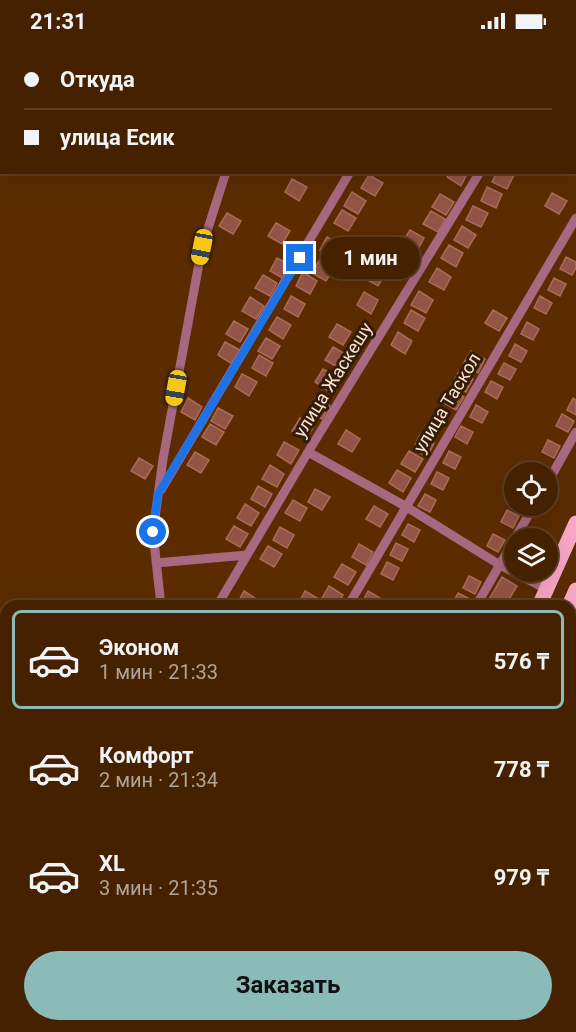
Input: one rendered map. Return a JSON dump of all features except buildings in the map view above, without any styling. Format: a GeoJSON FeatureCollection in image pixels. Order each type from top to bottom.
{"type":"FeatureCollection","features":[{"type":"Feature","properties":{"kind":"main road"},"geometry":{"type":"LineString","coordinates":[[541,600],[576,523]]}},
{"type":"Feature","properties":{"kind":"street"},"geometry":{"type":"LineString","coordinates":[[160,600],[153,532],[158,494],[202,247],[225,174]]}},
{"type":"Feature","properties":{"kind":"street"},"geometry":{"type":"LineString","coordinates":[[158,494],[349,174]]}},
{"type":"Feature","properties":{"kind":"street","name":"улица Жаскешу"},"geometry":{"type":"LineString","coordinates":[[221,600],[308,452],[479,174]]}},
{"type":"Feature","properties":{"kind":"street","name":"улица Таскол"},"geometry":{"type":"LineString","coordinates":[[351,600],[576,218]]}},
{"type":"Feature","properties":{"kind":"street"},"geometry":{"type":"LineString","coordinates":[[558,464],[576,432]]}},
{"type":"Feature","properties":{"kind":"street"},"geometry":{"type":"LineString","coordinates":[[308,452],[405,506],[500,565],[546,589]]}},
{"type":"Feature","properties":{"kind":"street"},"geometry":{"type":"LineString","coordinates":[[156,563],[247,555]]}},
{"type":"Feature","properties":{"kind":"street"},"geometry":{"type":"LineString","coordinates":[[480,600],[504,558]]}},
{"type":"Feature","properties":{"kind":"route"},"geometry":{"type":"LineString","coordinates":[[153,532],[158,494],[300,258]]}}]}
